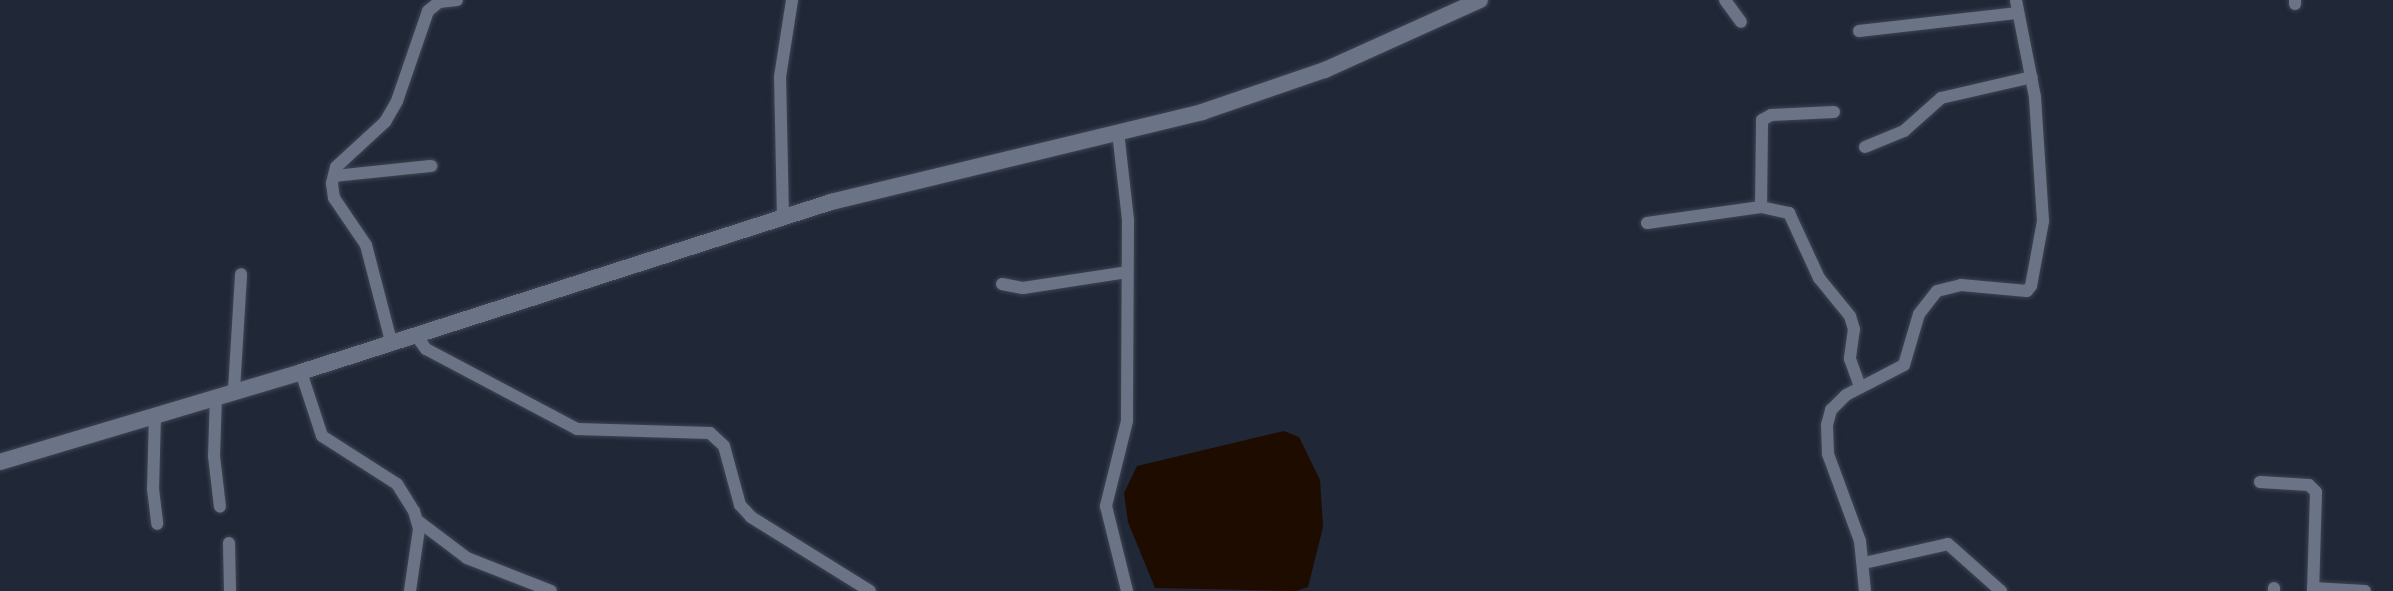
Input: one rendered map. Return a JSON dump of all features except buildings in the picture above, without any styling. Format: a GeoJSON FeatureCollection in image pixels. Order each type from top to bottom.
{"type":"FeatureCollection","features":[{"type":"Feature","properties":{"kind":"street"},"geometry":{"type":"LineString","coordinates":[[391,341],[370,257],[334,198],[334,176],[336,167],[386,121],[412,65],[428,11],[439,2],[457,0]]}},
{"type":"Feature","properties":{"kind":"street"},"geometry":{"type":"LineString","coordinates":[[783,218],[780,77],[792,0]]}},
{"type":"Feature","properties":{"kind":"street"},"geometry":{"type":"LineString","coordinates":[[0,462],[301,372],[391,341],[783,218],[1118,132],[1283,86],[1480,0]]}},
{"type":"Feature","properties":{"kind":"street"},"geometry":{"type":"LineString","coordinates":[[1725,0],[1741,22]]}},
{"type":"Feature","properties":{"kind":"street"},"geometry":{"type":"LineString","coordinates":[[1859,31],[2017,6],[2032,77],[2043,221],[2031,289],[1961,285],[1937,291],[1919,314],[1904,365],[1836,402],[1826,433],[1828,454],[1853,518],[1864,563],[1865,591]]}},
{"type":"Feature","properties":{"kind":"street"},"geometry":{"type":"LineString","coordinates":[[1865,147],[1904,131],[1941,98],[2032,77]]}},
{"type":"Feature","properties":{"kind":"street"},"geometry":{"type":"LineString","coordinates":[[1761,207],[1762,120],[1771,115],[1834,112]]}},
{"type":"Feature","properties":{"kind":"street"},"geometry":{"type":"LineString","coordinates":[[1118,132],[1128,220],[1127,421],[1106,506],[1127,591]]}},
{"type":"Feature","properties":{"kind":"street"},"geometry":{"type":"LineString","coordinates":[[334,176],[431,166]]}},
{"type":"Feature","properties":{"kind":"street"},"geometry":{"type":"LineString","coordinates":[[1647,223],[1761,207],[1784,210],[1795,219],[1813,268],[1849,314],[1854,329],[1850,359],[1860,387]]}},
{"type":"Feature","properties":{"kind":"street"},"geometry":{"type":"LineString","coordinates":[[1002,284],[1023,288],[1127,272]]}},
{"type":"Feature","properties":{"kind":"street"},"geometry":{"type":"LineString","coordinates":[[234,390],[241,274]]}},
{"type":"Feature","properties":{"kind":"street"},"geometry":{"type":"LineString","coordinates":[[415,334],[426,349],[577,429],[710,433],[724,446],[740,505],[751,517],[870,591]]}},
{"type":"Feature","properties":{"kind":"street"},"geometry":{"type":"LineString","coordinates":[[301,372],[322,436],[397,484],[418,521],[467,558],[551,591]]}},
{"type":"Feature","properties":{"kind":"street"},"geometry":{"type":"LineString","coordinates":[[216,396],[214,456],[220,507]]}},
{"type":"Feature","properties":{"kind":"street"},"geometry":{"type":"LineString","coordinates":[[155,414],[153,489],[157,524]]}},
{"type":"Feature","properties":{"kind":"street"},"geometry":{"type":"LineString","coordinates":[[2260,482],[2309,485],[2316,492],[2313,589],[2365,591]]}},
{"type":"Feature","properties":{"kind":"street"},"geometry":{"type":"LineString","coordinates":[[410,591],[418,521]]}},
{"type":"Feature","properties":{"kind":"street"},"geometry":{"type":"LineString","coordinates":[[229,542],[230,591]]}},
{"type":"Feature","properties":{"kind":"street"},"geometry":{"type":"LineString","coordinates":[[1864,563],[1948,544],[2001,591]]}},
{"type":"Feature","properties":{"kind":"shaded area"},"geometry":{"type":"Polygon","coordinates":[[[1284,431],[1299,437],[1320,480],[1323,527],[1308,587],[1296,591],[1155,588],[1128,522],[1124,493],[1137,466],[1284,431]]]}}]}
